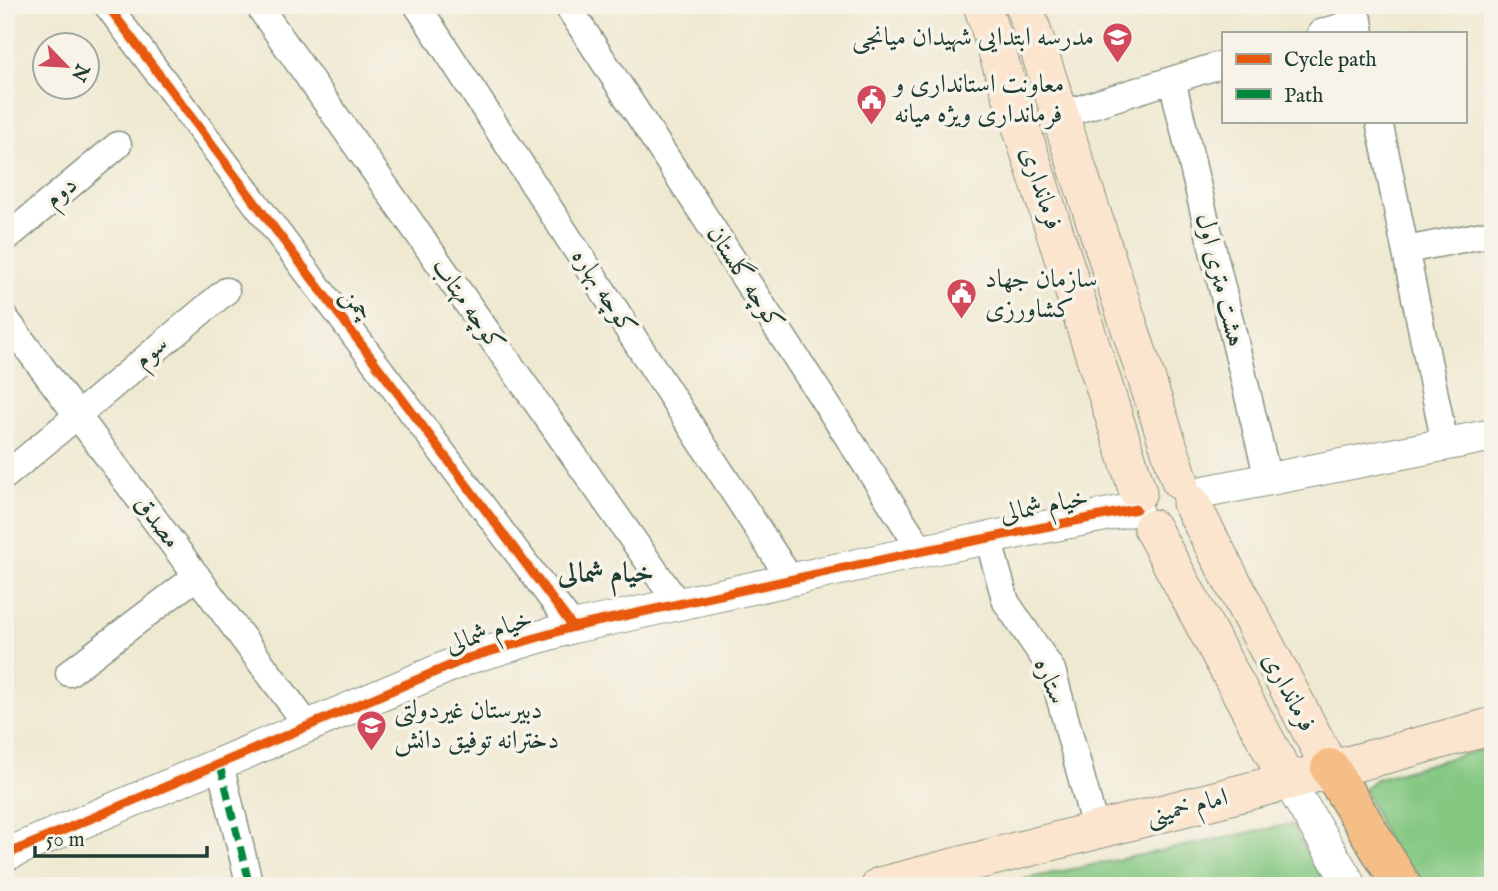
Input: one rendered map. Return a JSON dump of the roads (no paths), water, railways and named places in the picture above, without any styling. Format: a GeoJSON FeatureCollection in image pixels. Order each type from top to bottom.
{"type":"FeatureCollection","features":[{"type":"Feature","properties":{"kind":"main road","name":"فرمانداری"},"geometry":{"type":"LineString","coordinates":[[982,5],[1142,509],[1310,775]]}},
{"type":"Feature","properties":{"kind":"main road","name":"فرمانداری"},"geometry":{"type":"LineString","coordinates":[[1024,5],[1187,493],[1310,775]]}},
{"type":"Feature","properties":{"kind":"main road"},"geometry":{"type":"LineString","coordinates":[[1004,72],[1042,59]]}},
{"type":"Feature","properties":{"kind":"main road"},"geometry":{"type":"LineString","coordinates":[[1091,347],[1132,333]]}},
{"type":"Feature","properties":{"kind":"main road"},"geometry":{"type":"LineString","coordinates":[[1164,475],[1187,493],[1189,512],[1178,526],[1170,529],[1142,509],[1142,484],[1156,476],[1164,475]]}},
{"type":"Feature","properties":{"kind":"main road","name":"امام خمینی"},"geometry":{"type":"LineString","coordinates":[[880,886],[1493,726]]}},
{"type":"Feature","properties":{"kind":"main road"},"geometry":{"type":"LineString","coordinates":[[1310,775],[1402,886]]}},
{"type":"Feature","properties":{"kind":"street","name":"چمن"},"geometry":{"type":"LineString","coordinates":[[107,5],[573,627]]}},
{"type":"Feature","properties":{"kind":"street","name":"کوچه مهتاب"},"geometry":{"type":"LineString","coordinates":[[258,5],[678,604]]}},
{"type":"Feature","properties":{"kind":"street","name":"کوچه بهاره"},"geometry":{"type":"LineString","coordinates":[[416,5],[790,580]]}},
{"type":"Feature","properties":{"kind":"street","name":"کوچه گلستان"},"geometry":{"type":"LineString","coordinates":[[567,5],[922,551]]}},
{"type":"Feature","properties":{"kind":"street"},"geometry":{"type":"LineString","coordinates":[[1324,32],[1359,21],[1362,32]]}},
{"type":"Feature","properties":{"kind":"street"},"geometry":{"type":"LineString","coordinates":[[1060,115],[1222,64]]}},
{"type":"Feature","properties":{"kind":"street","name":"هشت متری اول"},"geometry":{"type":"LineString","coordinates":[[1171,80],[1268,479]]}},
{"type":"Feature","properties":{"kind":"street"},"geometry":{"type":"LineString","coordinates":[[1379,122],[1445,444]]}},
{"type":"Feature","properties":{"kind":"street","name":"دوم"},"geometry":{"type":"LineString","coordinates":[[5,239],[118,145]]}},
{"type":"Feature","properties":{"kind":"street"},"geometry":{"type":"LineString","coordinates":[[1406,250],[1493,233]]}},
{"type":"Feature","properties":{"kind":"street","name":"سوم"},"geometry":{"type":"LineString","coordinates":[[5,475],[226,291]]}},
{"type":"Feature","properties":{"kind":"street","name":"مصدق"},"geometry":{"type":"LineString","coordinates":[[5,318],[308,726]]}},
{"type":"Feature","properties":{"kind":"street"},"geometry":{"type":"LineString","coordinates":[[1187,493],[1493,435]]}},
{"type":"Feature","properties":{"kind":"street","name":"خیام شمالی"},"geometry":{"type":"LineString","coordinates":[[5,855],[468,658],[573,627],[922,551],[1142,509]]}},
{"type":"Feature","properties":{"kind":"street","name":"ستاره"},"geometry":{"type":"LineString","coordinates":[[988,538],[1006,602],[1052,670],[1096,831]]}},
{"type":"Feature","properties":{"kind":"street"},"geometry":{"type":"LineString","coordinates":[[69,673],[197,576]]}},
{"type":"Feature","properties":{"kind":"street"},"geometry":{"type":"LineString","coordinates":[[220,765],[250,886]]}},
{"type":"Feature","properties":{"kind":"street"},"geometry":{"type":"LineString","coordinates":[[1310,775],[1351,886]]}},
{"type":"Feature","properties":{"kind":"street"},"geometry":{"type":"LineString","coordinates":[[1310,775],[1381,886]]}},
{"type":"Feature","properties":{"kind":"place","name":"مدرسه ابتدایی شهیدان میانجی"},"geometry":{"type":"Point","coordinates":[1117,64]}},
{"type":"Feature","properties":{"kind":"place","name":"معاونت استانداری و فرمانداری ویژه میانه"},"geometry":{"type":"Point","coordinates":[871,126]}},
{"type":"Feature","properties":{"kind":"place","name":"سازمان جهاد کشاورزی"},"geometry":{"type":"Point","coordinates":[962,321]}},
{"type":"Feature","properties":{"kind":"place","name":"دبیرستان غیردولتی دخترانه توفیق دانش"},"geometry":{"type":"Point","coordinates":[371,752]}},
{"type":"Feature","properties":{"kind":"district","name":"خیام شمالی"},"geometry":{"type":"Point","coordinates":[606,574]}}]}
